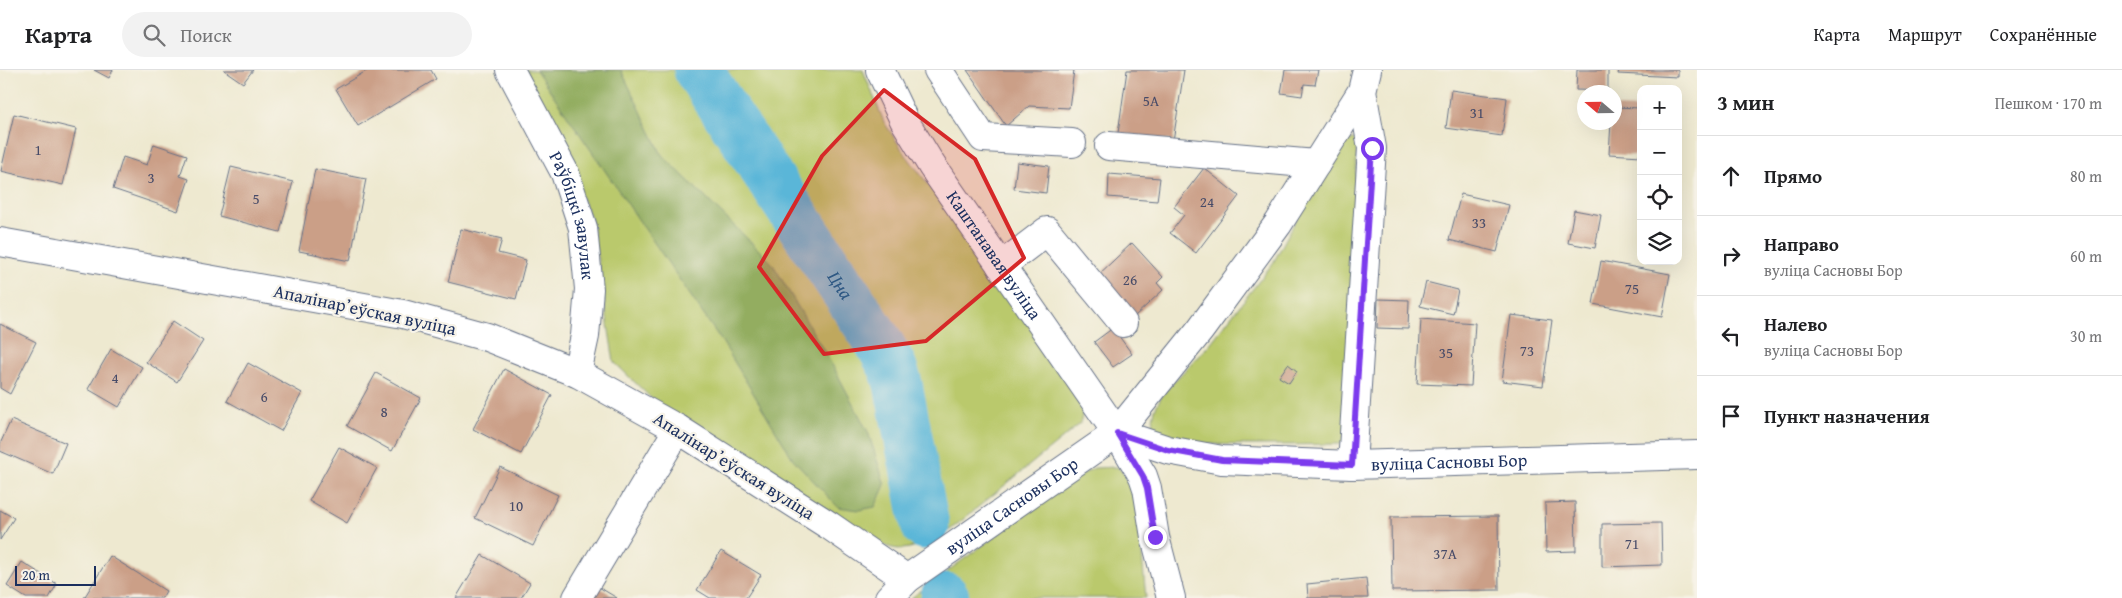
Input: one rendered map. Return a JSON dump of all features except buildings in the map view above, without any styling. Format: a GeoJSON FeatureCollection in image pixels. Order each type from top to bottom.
{"type":"FeatureCollection","features":[{"type":"Feature","properties":{"kind":"street","name":"Раўбіцкі завулак"},"geometry":{"type":"LineString","coordinates":[[510,70],[565,173],[583,228],[589,289],[585,336],[577,373]]}},
{"type":"Feature","properties":{"kind":"street","name":"Каштанавая вуліца"},"geometry":{"type":"LineString","coordinates":[[880,70],[917,144],[1117,433]]}},
{"type":"Feature","properties":{"kind":"street"},"geometry":{"type":"LineString","coordinates":[[938,70],[983,138],[1072,143]]}},
{"type":"Feature","properties":{"kind":"street"},"geometry":{"type":"LineString","coordinates":[[1352,465],[1372,148],[1364,81]]}},
{"type":"Feature","properties":{"kind":"street","name":"вуліца Сасновы Бор"},"geometry":{"type":"LineString","coordinates":[[898,588],[1117,433],[1200,330],[1267,239],[1316,164],[1364,81]]}},
{"type":"Feature","properties":{"kind":"street"},"geometry":{"type":"LineString","coordinates":[[1109,146],[1316,164]]}},
{"type":"Feature","properties":{"kind":"street"},"geometry":{"type":"LineString","coordinates":[[1001,266],[1047,231],[1124,323]]}},
{"type":"Feature","properties":{"kind":"street","name":"Апалінарʼеўская вуліца"},"geometry":{"type":"LineString","coordinates":[[0,242],[403,314],[487,337],[577,373],[678,429],[830,526],[898,588]]}},
{"type":"Feature","properties":{"kind":"street"},"geometry":{"type":"LineString","coordinates":[[577,598],[678,429]]}},
{"type":"Feature","properties":{"kind":"street"},"geometry":{"type":"LineString","coordinates":[[1117,433],[1143,476],[1147,488],[1155,537],[1171,598]]}},
{"type":"Feature","properties":{"kind":"street","name":"вуліца Сасновы Бор"},"geometry":{"type":"LineString","coordinates":[[1117,433],[1168,450],[1222,460],[1352,465],[1697,455]]}},
{"type":"Feature","properties":{"kind":"highlighted area"},"geometry":{"type":"Polygon","coordinates":[[[884,90],[975,159],[1024,258],[926,341],[824,354],[759,267],[822,156],[884,90]]]}},
{"type":"Feature","properties":{"kind":"green space"},"geometry":{"type":"Polygon","coordinates":[[[522,70],[687,70],[885,368],[923,544],[899,549],[888,547],[875,541],[653,400],[614,362],[591,218],[522,70]]]}},
{"type":"Feature","properties":{"kind":"green space"},"geometry":{"type":"Polygon","coordinates":[[[536,70],[621,70],[662,155],[772,263],[834,368],[868,432],[885,485],[875,507],[859,510],[838,507],[793,459],[723,343],[536,70]]]}},
{"type":"Feature","properties":{"kind":"green space"},"geometry":{"type":"Polygon","coordinates":[[[712,70],[863,70],[884,122],[903,151],[1084,390],[1085,406],[1080,424],[950,530],[935,534],[906,368],[712,70]]]}},
{"type":"Feature","properties":{"kind":"green space"},"geometry":{"type":"Polygon","coordinates":[[[1352,139],[1357,140],[1346,444],[1192,443],[1160,436],[1152,424],[1155,409],[1163,393],[1209,345],[1273,263],[1315,184],[1346,143],[1352,139]]]}},
{"type":"Feature","properties":{"kind":"green space"},"geometry":{"type":"Polygon","coordinates":[[[1117,467],[1135,482],[1146,598],[911,598],[1070,481],[1094,468],[1117,467]]]}},
{"type":"Feature","properties":{"kind":"waterway","name":"Цна"},"geometry":{"type":"LineString","coordinates":[[698,70],[878,341],[893,368],[898,384],[925,525]]}},
{"type":"Feature","properties":{"kind":"route"},"geometry":{"type":"LineString","coordinates":[[1155,537],[1147,488],[1143,476],[1117,433],[1168,450],[1222,460],[1352,465],[1372,148]]}}]}
